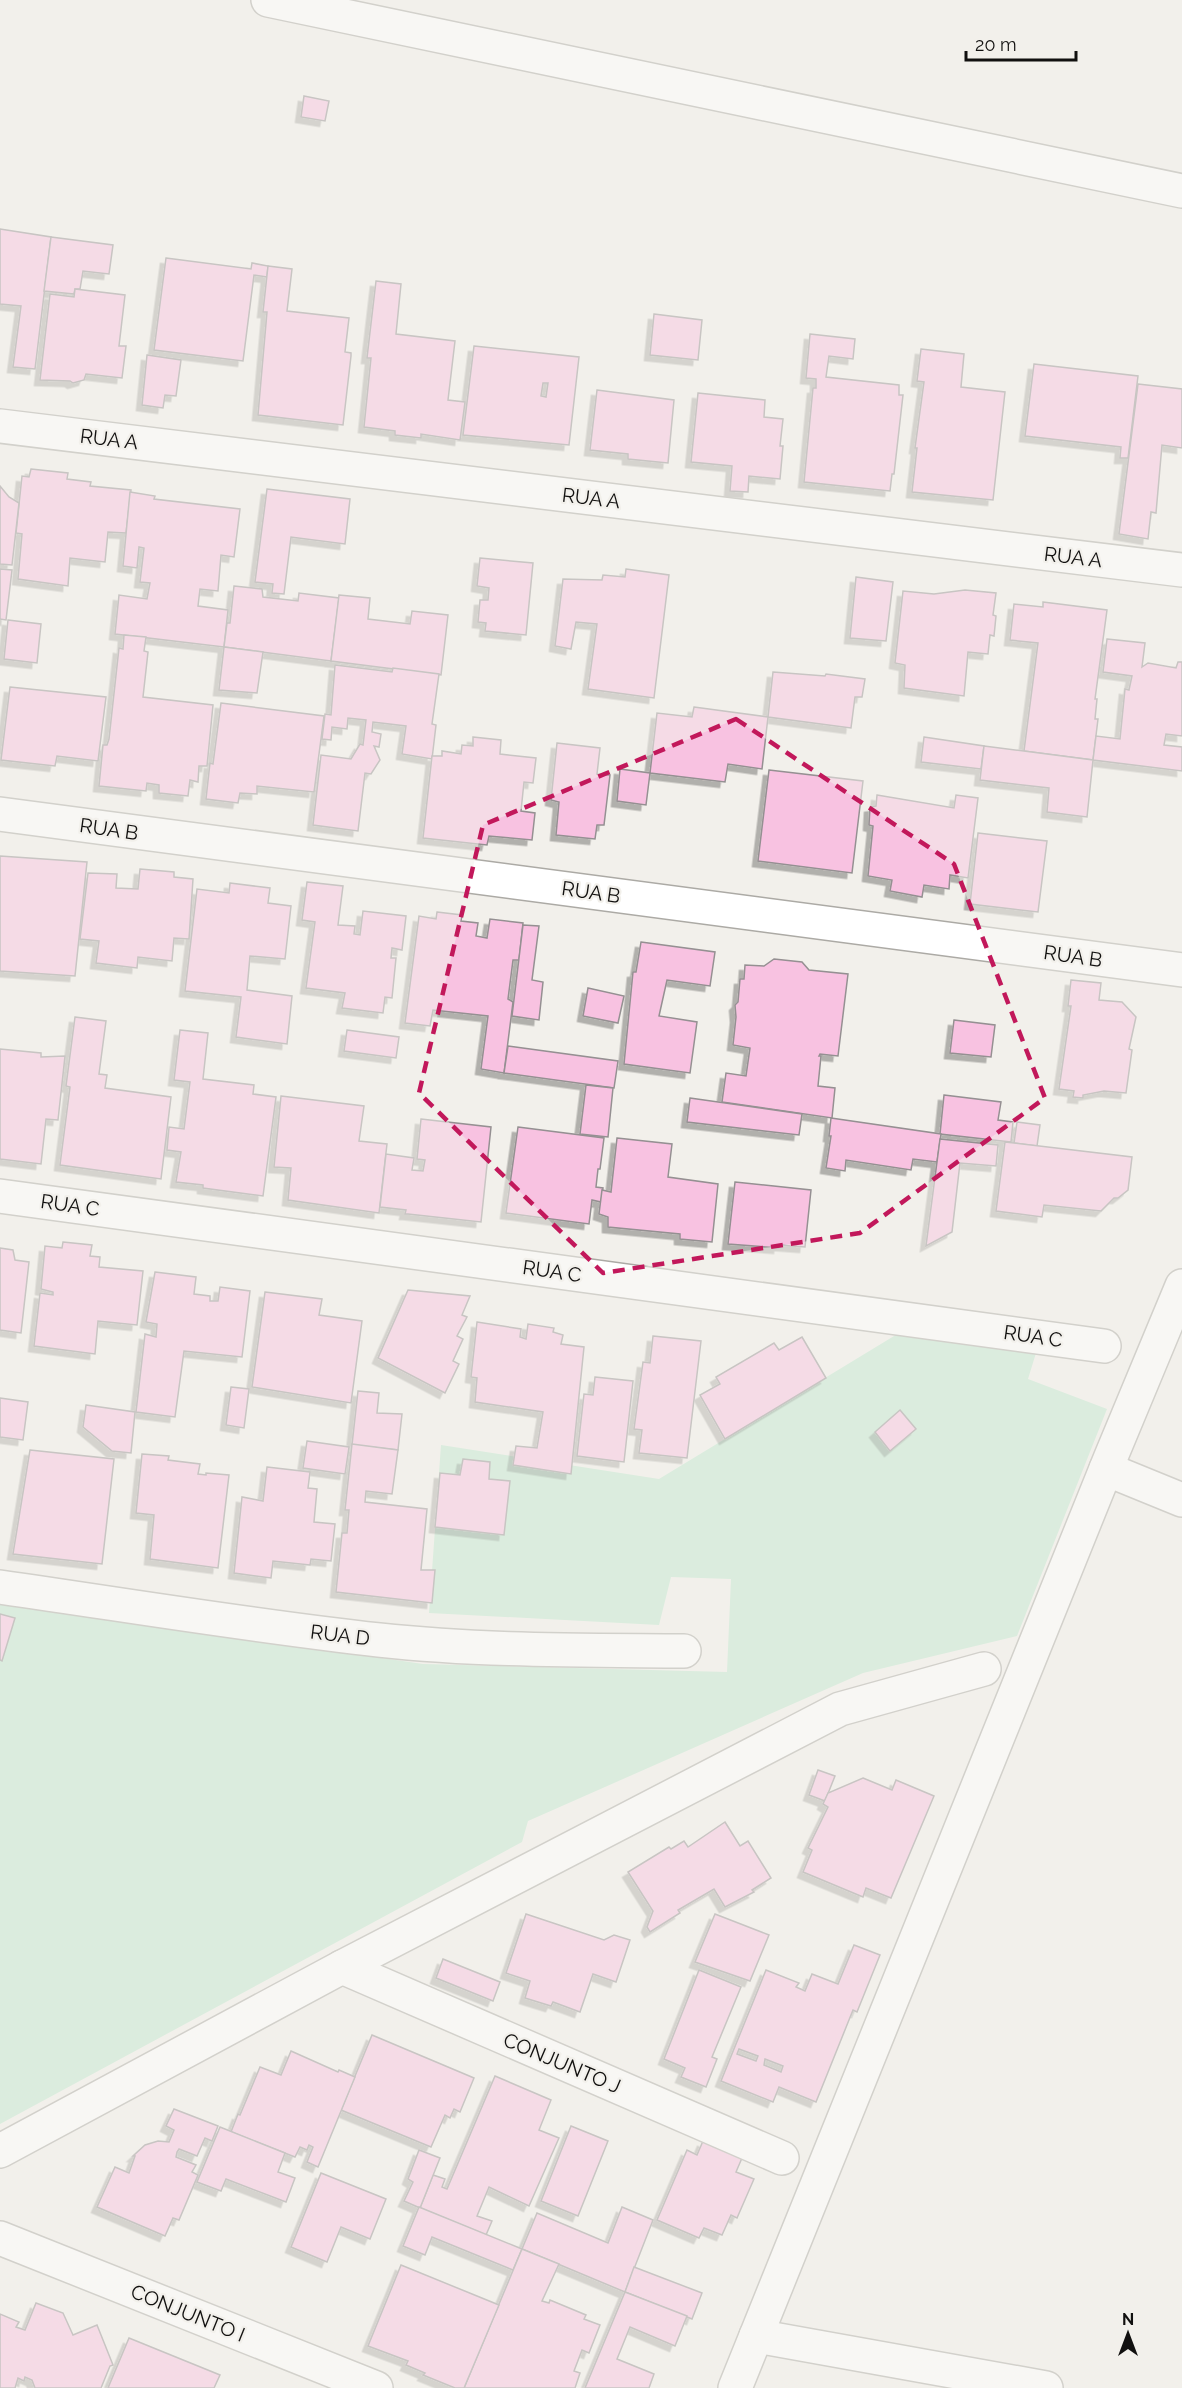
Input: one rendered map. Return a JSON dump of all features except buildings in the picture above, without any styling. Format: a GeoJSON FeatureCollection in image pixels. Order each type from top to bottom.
{"type":"FeatureCollection","features":[{"type":"Feature","properties":{"kind":"street"},"geometry":{"type":"LineString","coordinates":[[268,0],[1182,191]]}},
{"type":"Feature","properties":{"kind":"street","name":"RUA A"},"geometry":{"type":"LineString","coordinates":[[0,426],[1182,570]]}},
{"type":"Feature","properties":{"kind":"street","name":"RUA B"},"geometry":{"type":"LineString","coordinates":[[0,814],[1182,970]]}},
{"type":"Feature","properties":{"kind":"street","name":"RUA C"},"geometry":{"type":"LineString","coordinates":[[0,1196],[1104,1346]]}},
{"type":"Feature","properties":{"kind":"street"},"geometry":{"type":"LineString","coordinates":[[735,2388],[1182,1286]]}},
{"type":"Feature","properties":{"kind":"street"},"geometry":{"type":"LineString","coordinates":[[1106,1469],[1182,1500]]}},
{"type":"Feature","properties":{"kind":"street","name":"RUA D"},"geometry":{"type":"LineString","coordinates":[[0,1587],[381,1640],[510,1649],[684,1651]]}},
{"type":"Feature","properties":{"kind":"street"},"geometry":{"type":"LineString","coordinates":[[0,2151],[342,1967],[840,1709],[984,1669]]}},
{"type":"Feature","properties":{"kind":"street","name":"CONJUNTO J"},"geometry":{"type":"LineString","coordinates":[[342,1967],[782,2158]]}},
{"type":"Feature","properties":{"kind":"street","name":"CONJUNTO I"},"geometry":{"type":"LineString","coordinates":[[0,2238],[376,2388]]}},
{"type":"Feature","properties":{"kind":"street"},"geometry":{"type":"LineString","coordinates":[[756,2336],[1046,2388]]}},
{"type":"Feature","properties":{"kind":"highlighted area"},"geometry":{"type":"Polygon","coordinates":[[[736,719],[954,864],[1045,1098],[860,1233],[603,1273],[419,1093],[483,825],[736,719]]]}},
{"type":"Feature","properties":{"kind":"green space"},"geometry":{"type":"Polygon","coordinates":[[[899,1333],[1036,1353],[1028,1379],[1107,1409],[1017,1636],[863,1673],[528,1821],[522,1842],[0,2124],[0,1602],[423,1664],[727,1672],[731,1579],[671,1577],[659,1625],[429,1613],[441,1445],[659,1479],[899,1333]]]}}]}
